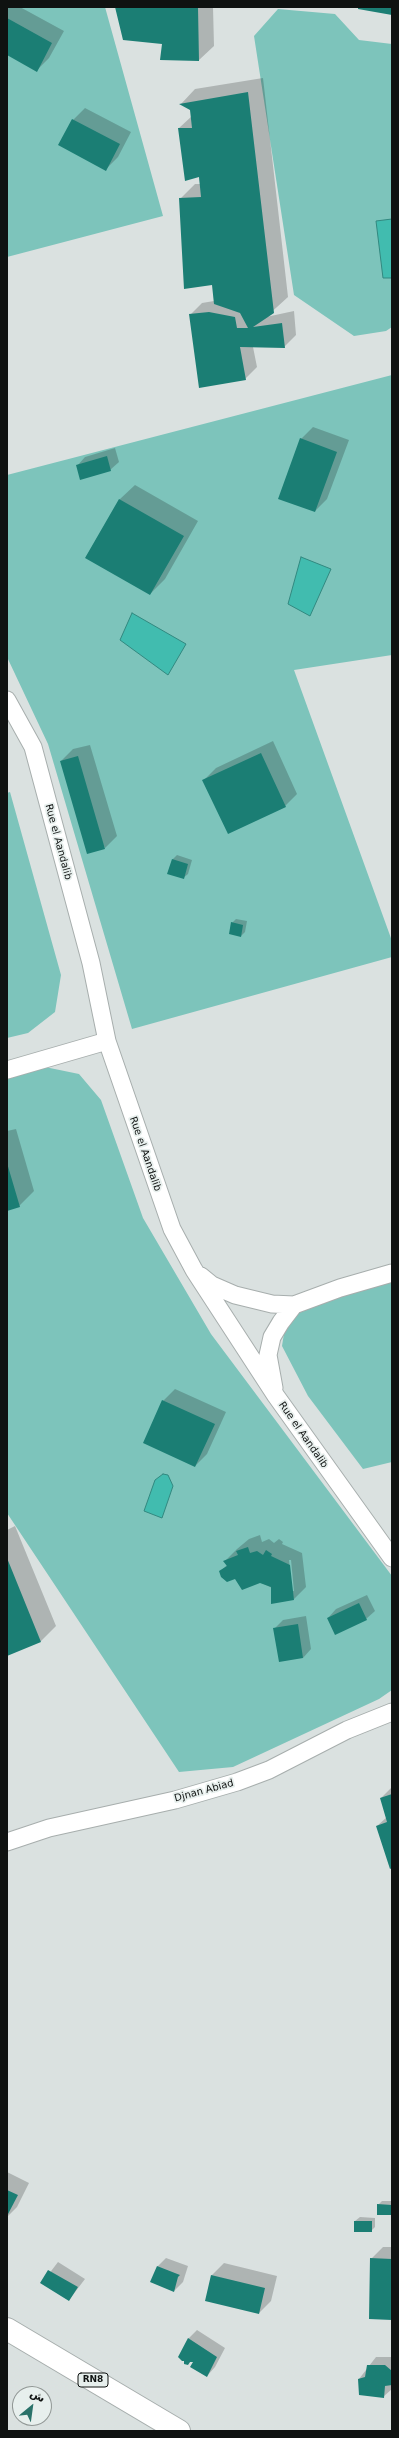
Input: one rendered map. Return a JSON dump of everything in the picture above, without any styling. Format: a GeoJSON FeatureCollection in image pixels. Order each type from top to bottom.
{"type":"FeatureCollection","features":[{"type":"Feature","properties":{"kind":"main road","name":"RN8"},"geometry":{"type":"LineString","coordinates":[[7,2329],[179,2431]]}},
{"type":"Feature","properties":{"kind":"street","name":"Rue el Aandalib"},"geometry":{"type":"LineString","coordinates":[[7,700],[33,747],[91,963],[107,1042],[172,1229],[194,1270],[276,1396],[392,1558]]}},
{"type":"Feature","properties":{"kind":"street"},"geometry":{"type":"LineString","coordinates":[[7,1070],[107,1042]]}},
{"type":"Feature","properties":{"kind":"street"},"geometry":{"type":"LineString","coordinates":[[194,1270],[212,1285],[235,1295],[272,1304],[294,1305],[340,1288],[392,1274]]}},
{"type":"Feature","properties":{"kind":"street"},"geometry":{"type":"LineString","coordinates":[[276,1396],[268,1355],[272,1337],[294,1305]]}},
{"type":"Feature","properties":{"kind":"street","name":"Djnan Abiad"},"geometry":{"type":"LineString","coordinates":[[7,1842],[49,1828],[175,1800],[237,1782],[269,1770],[348,1730],[392,1712]]}},
{"type":"Feature","properties":{"kind":"shaded area"},"geometry":{"type":"Polygon","coordinates":[[[7,7],[105,7],[163,216],[7,257],[7,7]]]}},
{"type":"Feature","properties":{"kind":"shaded area"},"geometry":{"type":"Polygon","coordinates":[[[278,9],[335,14],[359,40],[392,44],[392,327],[386,331],[354,336],[294,295],[254,36],[278,9]]]}},
{"type":"Feature","properties":{"kind":"shaded area"},"geometry":{"type":"Polygon","coordinates":[[[392,219],[392,278],[383,278],[376,221],[392,219]]]}},
{"type":"Feature","properties":{"kind":"shaded area"},"geometry":{"type":"Polygon","coordinates":[[[392,375],[392,655],[294,670],[392,941],[392,957],[132,1029],[48,744],[7,657],[7,475],[392,375]]]}},
{"type":"Feature","properties":{"kind":"shaded area"},"geometry":{"type":"Polygon","coordinates":[[[301,557],[331,569],[310,616],[288,604],[301,557]]]}},
{"type":"Feature","properties":{"kind":"shaded area"},"geometry":{"type":"Polygon","coordinates":[[[132,613],[186,644],[168,675],[120,640],[132,613]]]}},
{"type":"Feature","properties":{"kind":"shaded area"},"geometry":{"type":"Polygon","coordinates":[[[10,792],[61,975],[55,1012],[28,1033],[7,1038],[7,793],[10,792]]]}},
{"type":"Feature","properties":{"kind":"shaded area"},"geometry":{"type":"Polygon","coordinates":[[[45,1067],[79,1074],[101,1100],[143,1218],[211,1334],[392,1576],[392,1690],[379,1699],[233,1767],[179,1772],[7,1513],[7,1079],[45,1067]]]}},
{"type":"Feature","properties":{"kind":"shaded area"},"geometry":{"type":"Polygon","coordinates":[[[392,1281],[392,1462],[363,1469],[308,1396],[282,1346],[285,1327],[297,1314],[316,1300],[392,1281]]]}},
{"type":"Feature","properties":{"kind":"shaded area"},"geometry":{"type":"Polygon","coordinates":[[[163,1474],[168,1475],[173,1486],[162,1518],[144,1511],[155,1480],[163,1474]]]}},
{"type":"Feature","properties":{"kind":"building"},"geometry":{"type":"Polygon","coordinates":[[[115,7],[198,7],[199,61],[160,60],[162,44],[123,40],[115,7]]]}},
{"type":"Feature","properties":{"kind":"building"},"geometry":{"type":"Polygon","coordinates":[[[358,7],[392,7],[392,15],[358,9],[358,7]]]}},
{"type":"Feature","properties":{"kind":"building"},"geometry":{"type":"Polygon","coordinates":[[[7,18],[52,43],[37,72],[7,55],[7,18]]]}},
{"type":"Feature","properties":{"kind":"building"},"geometry":{"type":"Polygon","coordinates":[[[248,92],[274,313],[253,327],[282,323],[285,348],[240,347],[246,380],[199,388],[189,314],[209,312],[235,317],[237,328],[248,328],[240,313],[214,304],[212,285],[184,289],[179,198],[201,197],[199,177],[185,181],[178,128],[192,128],[190,110],[179,104],[248,92]]]}},
{"type":"Feature","properties":{"kind":"building"},"geometry":{"type":"Polygon","coordinates":[[[72,119],[120,144],[106,171],[58,145],[72,119]]]}},
{"type":"Feature","properties":{"kind":"building"},"geometry":{"type":"Polygon","coordinates":[[[300,438],[337,452],[315,512],[278,499],[300,438]]]}},
{"type":"Feature","properties":{"kind":"building"},"geometry":{"type":"Polygon","coordinates":[[[107,456],[111,471],[80,480],[76,465],[107,456]]]}},
{"type":"Feature","properties":{"kind":"building"},"geometry":{"type":"Polygon","coordinates":[[[119,499],[184,536],[150,595],[85,558],[119,499]]]}},
{"type":"Feature","properties":{"kind":"building"},"geometry":{"type":"Polygon","coordinates":[[[261,753],[286,807],[228,834],[202,780],[261,753]]]}},
{"type":"Feature","properties":{"kind":"building"},"geometry":{"type":"Polygon","coordinates":[[[78,756],[105,849],[87,854],[60,761],[78,756]]]}},
{"type":"Feature","properties":{"kind":"building"},"geometry":{"type":"Polygon","coordinates":[[[172,859],[188,864],[184,879],[167,874],[172,859]]]}},
{"type":"Feature","properties":{"kind":"building"},"geometry":{"type":"Polygon","coordinates":[[[231,922],[243,925],[241,937],[229,934],[231,922]]]}},
{"type":"Feature","properties":{"kind":"building"},"geometry":{"type":"Polygon","coordinates":[[[7,1163],[20,1207],[7,1211],[7,1163]]]}},
{"type":"Feature","properties":{"kind":"building"},"geometry":{"type":"Polygon","coordinates":[[[162,1400],[215,1424],[195,1467],[143,1443],[162,1400]]]}},
{"type":"Feature","properties":{"kind":"building"},"geometry":{"type":"Polygon","coordinates":[[[248,1547],[250,1553],[257,1551],[263,1555],[266,1550],[272,1554],[271,1556],[290,1565],[294,1600],[271,1604],[271,1587],[260,1583],[242,1590],[235,1579],[227,1582],[221,1577],[219,1571],[227,1566],[223,1561],[238,1555],[236,1551],[248,1547]]]}},
{"type":"Feature","properties":{"kind":"building"},"geometry":{"type":"Polygon","coordinates":[[[7,1558],[41,1642],[7,1656],[7,1558]]]}},
{"type":"Feature","properties":{"kind":"building"},"geometry":{"type":"Polygon","coordinates":[[[359,1603],[367,1620],[335,1635],[327,1618],[359,1603]]]}},
{"type":"Feature","properties":{"kind":"building"},"geometry":{"type":"Polygon","coordinates":[[[298,1624],[303,1658],[279,1662],[273,1628],[298,1624]]]}},
{"type":"Feature","properties":{"kind":"building"},"geometry":{"type":"Polygon","coordinates":[[[392,1794],[392,1868],[390,1869],[376,1826],[387,1822],[380,1798],[392,1794]]]}},
{"type":"Feature","properties":{"kind":"building"},"geometry":{"type":"Polygon","coordinates":[[[7,2190],[18,2195],[7,2216],[7,2190]]]}},
{"type":"Feature","properties":{"kind":"building"},"geometry":{"type":"Polygon","coordinates":[[[377,2204],[392,2205],[392,2215],[377,2215],[377,2204]]]}},
{"type":"Feature","properties":{"kind":"building"},"geometry":{"type":"Polygon","coordinates":[[[354,2221],[372,2221],[372,2232],[354,2232],[354,2221]]]}},
{"type":"Feature","properties":{"kind":"building"},"geometry":{"type":"Polygon","coordinates":[[[370,2258],[392,2259],[392,2320],[369,2319],[370,2258]]]}},
{"type":"Feature","properties":{"kind":"building"},"geometry":{"type":"Polygon","coordinates":[[[157,2266],[180,2275],[178,2277],[174,2292],[150,2282],[157,2266]]]}},
{"type":"Feature","properties":{"kind":"building"},"geometry":{"type":"Polygon","coordinates":[[[48,2270],[78,2287],[69,2301],[40,2283],[48,2270]]]}},
{"type":"Feature","properties":{"kind":"building"},"geometry":{"type":"Polygon","coordinates":[[[211,2275],[265,2288],[259,2314],[205,2301],[211,2275]]]}},
{"type":"Feature","properties":{"kind":"building"},"geometry":{"type":"Polygon","coordinates":[[[188,2338],[217,2357],[207,2377],[190,2367],[193,2362],[190,2362],[188,2365],[184,2364],[184,2361],[178,2357],[188,2338]]]}},
{"type":"Feature","properties":{"kind":"building"},"geometry":{"type":"Polygon","coordinates":[[[367,2365],[385,2365],[392,2371],[392,2385],[385,2386],[384,2398],[359,2395],[358,2379],[365,2377],[367,2365]]]}}]}
